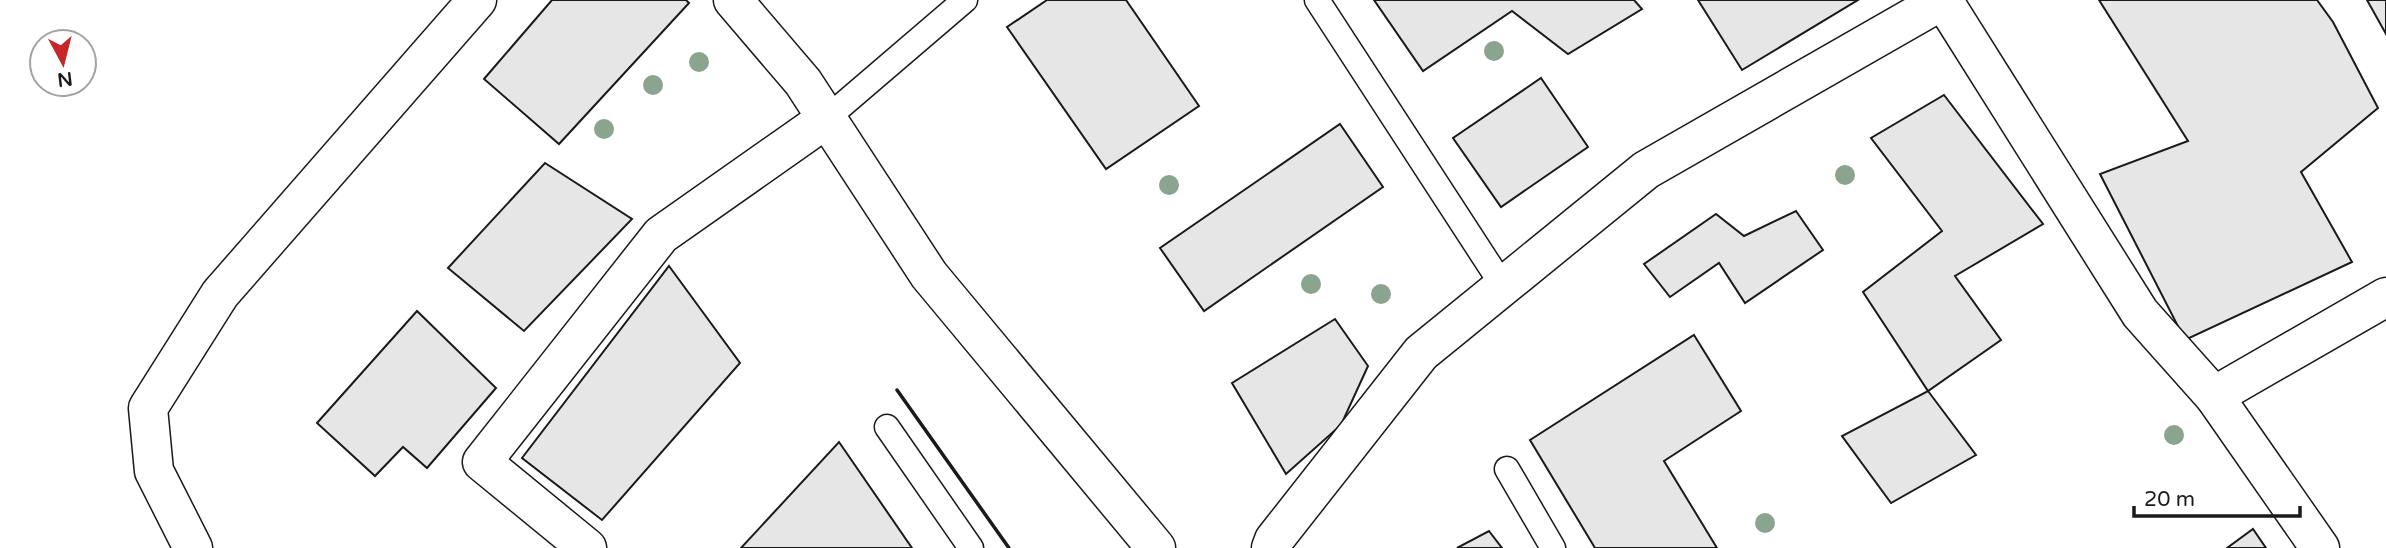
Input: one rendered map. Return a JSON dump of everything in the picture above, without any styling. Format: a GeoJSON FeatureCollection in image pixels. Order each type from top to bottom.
{"type":"FeatureCollection","features":[{"type":"Feature","properties":{"kind":"street"},"geometry":{"type":"LineString","coordinates":[[193,548],[154,471],[148,408],[220,295],[477,0]]}},
{"type":"Feature","properties":{"kind":"street"},"geometry":{"type":"LineString","coordinates":[[733,0],[803,82],[929,275],[1156,548]]}},
{"type":"Feature","properties":{"kind":"street"},"geometry":{"type":"LineString","coordinates":[[1271,548],[1274,540],[1421,353],[1503,286],[1646,170],[1943,0],[2140,313],[2214,396],[2319,548]]}},
{"type":"Feature","properties":{"kind":"street"},"geometry":{"type":"LineString","coordinates":[[587,548],[482,462],[661,235],[826,119]]}},
{"type":"Feature","properties":{"kind":"street"},"geometry":{"type":"LineString","coordinates":[[2214,396],[2386,297]]}},
{"type":"Feature","properties":{"kind":"lane"},"geometry":{"type":"LineString","coordinates":[[826,119],[965,0]]}},
{"type":"Feature","properties":{"kind":"lane"},"geometry":{"type":"LineString","coordinates":[[1317,0],[1503,286]]}},
{"type":"Feature","properties":{"kind":"lane"},"geometry":{"type":"LineString","coordinates":[[887,427],[971,548]]}},
{"type":"Feature","properties":{"kind":"lane"},"geometry":{"type":"LineString","coordinates":[[1507,469],[1553,548]]}},
{"type":"Feature","properties":{"kind":"building"},"geometry":{"type":"Polygon","coordinates":[[[552,0],[686,0],[689,3],[559,144],[484,79],[552,0]]]}},
{"type":"Feature","properties":{"kind":"building"},"geometry":{"type":"Polygon","coordinates":[[[1047,0],[1126,0],[1199,106],[1106,169],[1007,27],[1047,0]]]}},
{"type":"Feature","properties":{"kind":"building"},"geometry":{"type":"Polygon","coordinates":[[[1374,0],[1634,0],[1642,9],[1568,54],[1512,11],[1423,71],[1374,0]]]}},
{"type":"Feature","properties":{"kind":"building"},"geometry":{"type":"Polygon","coordinates":[[[1698,0],[1858,0],[1742,70],[1698,0]]]}},
{"type":"Feature","properties":{"kind":"building"},"geometry":{"type":"Polygon","coordinates":[[[2099,0],[2317,0],[2333,22],[2378,108],[2301,172],[2352,262],[2185,340],[2100,174],[2188,141],[2099,0]]]}},
{"type":"Feature","properties":{"kind":"building"},"geometry":{"type":"Polygon","coordinates":[[[2367,0],[2386,0],[2386,34],[2367,0]]]}},
{"type":"Feature","properties":{"kind":"building"},"geometry":{"type":"Polygon","coordinates":[[[1541,78],[1588,147],[1501,207],[1453,138],[1541,78]]]}},
{"type":"Feature","properties":{"kind":"building"},"geometry":{"type":"Polygon","coordinates":[[[1944,95],[2043,224],[1955,276],[2001,340],[1928,391],[1863,292],[1942,231],[1871,138],[1944,95]]]}},
{"type":"Feature","properties":{"kind":"building"},"geometry":{"type":"Polygon","coordinates":[[[1340,124],[1383,187],[1204,311],[1160,248],[1340,124]]]}},
{"type":"Feature","properties":{"kind":"building"},"geometry":{"type":"Polygon","coordinates":[[[545,163],[632,219],[524,331],[448,268],[545,163]]]}},
{"type":"Feature","properties":{"kind":"building"},"geometry":{"type":"Polygon","coordinates":[[[1796,211],[1823,250],[1745,303],[1719,263],[1670,297],[1644,264],[1716,214],[1744,236],[1796,211]]]}},
{"type":"Feature","properties":{"kind":"building"},"geometry":{"type":"Polygon","coordinates":[[[669,266],[740,363],[602,520],[522,458],[669,266]]]}},
{"type":"Feature","properties":{"kind":"building"},"geometry":{"type":"Polygon","coordinates":[[[417,311],[496,388],[427,468],[403,447],[375,476],[317,423],[417,311]]]}},
{"type":"Feature","properties":{"kind":"building"},"geometry":{"type":"Polygon","coordinates":[[[1335,319],[1368,366],[1341,425],[1286,474],[1232,383],[1335,319]]]}},
{"type":"Feature","properties":{"kind":"building"},"geometry":{"type":"Polygon","coordinates":[[[1694,335],[1741,411],[1664,461],[1717,548],[1595,548],[1530,440],[1694,335]]]}},
{"type":"Feature","properties":{"kind":"building"},"geometry":{"type":"Polygon","coordinates":[[[1928,391],[1976,455],[1891,503],[1842,436],[1928,391]]]}},
{"type":"Feature","properties":{"kind":"building"},"geometry":{"type":"Polygon","coordinates":[[[839,442],[912,548],[741,548],[839,442]]]}},
{"type":"Feature","properties":{"kind":"building"},"geometry":{"type":"Polygon","coordinates":[[[2253,529],[2266,548],[2227,548],[2253,529]]]}},
{"type":"Feature","properties":{"kind":"building"},"geometry":{"type":"Polygon","coordinates":[[[1489,531],[1502,548],[1457,548],[1489,531]]]}},
{"type":"Feature","properties":{"kind":"wall"},"geometry":{"type":"LineString","coordinates":[[897,390],[1009,548]]}}]}
